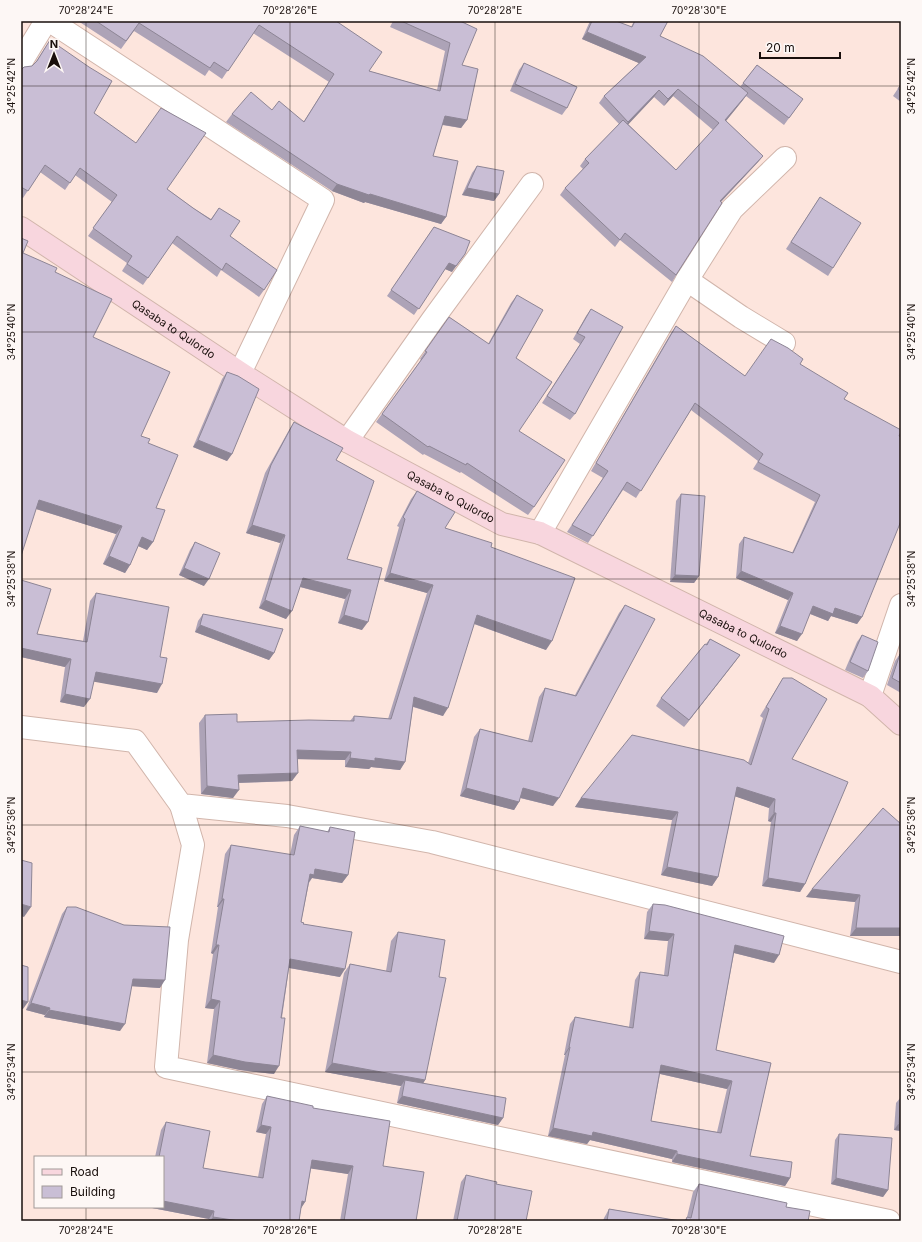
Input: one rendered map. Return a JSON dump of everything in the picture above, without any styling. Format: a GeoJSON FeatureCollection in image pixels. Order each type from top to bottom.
{"type":"FeatureCollection","features":[{"type":"Feature","properties":{"kind":"street"},"geometry":{"type":"LineString","coordinates":[[21,62],[46,21]]}},
{"type":"Feature","properties":{"kind":"street"},"geometry":{"type":"LineString","coordinates":[[50,21],[323,200],[240,373]]}},
{"type":"Feature","properties":{"kind":"street"},"geometry":{"type":"LineString","coordinates":[[540,533],[688,280],[732,210],[784,158]]}},
{"type":"Feature","properties":{"kind":"street"},"geometry":{"type":"LineString","coordinates":[[347,441],[532,184]]}},
{"type":"Feature","properties":{"kind":"street","name":"Qasaba to Qulordo"},"geometry":{"type":"LineString","coordinates":[[21,228],[240,373],[347,441],[502,524],[540,533],[870,696],[901,724]]}},
{"type":"Feature","properties":{"kind":"street"},"geometry":{"type":"LineString","coordinates":[[688,280],[741,317],[784,343]]}},
{"type":"Feature","properties":{"kind":"street"},"geometry":{"type":"LineString","coordinates":[[870,696],[901,605]]}},
{"type":"Feature","properties":{"kind":"street"},"geometry":{"type":"LineString","coordinates":[[21,727],[134,741],[181,805],[193,845],[177,940],[166,1067],[889,1221]]}},
{"type":"Feature","properties":{"kind":"street"},"geometry":{"type":"LineString","coordinates":[[181,805],[287,816],[432,842],[901,962]]}},
{"type":"Feature","properties":{"kind":"building"},"geometry":{"type":"Polygon","coordinates":[[[96,21],[336,21],[382,52],[369,71],[440,91],[450,43],[401,21],[460,21],[477,29],[462,65],[478,69],[467,120],[445,116],[433,156],[458,161],[446,217],[370,194],[369,195],[337,184],[232,114],[251,92],[272,110],[279,101],[304,122],[334,74],[259,25],[228,71],[214,62],[210,68],[139,23],[126,41],[96,21]]]}},
{"type":"Feature","properties":{"kind":"building"},"geometry":{"type":"Polygon","coordinates":[[[592,21],[616,21],[632,27],[635,21],[668,21],[660,36],[703,56],[748,93],[725,120],[763,156],[720,201],[722,203],[676,275],[625,233],[620,240],[565,188],[589,163],[585,159],[623,120],[676,170],[719,123],[678,89],[668,99],[659,90],[628,122],[604,96],[646,57],[587,32],[592,21]]]}},
{"type":"Feature","properties":{"kind":"building"},"geometry":{"type":"Polygon","coordinates":[[[50,40],[112,81],[94,113],[136,143],[161,108],[206,133],[167,189],[211,220],[219,208],[240,221],[230,236],[277,270],[264,290],[226,263],[222,270],[177,236],[148,278],[127,264],[132,256],[93,228],[117,195],[80,168],[70,183],[45,165],[28,191],[21,187],[21,70],[24,67],[32,66],[37,61],[50,40]]]}},
{"type":"Feature","properties":{"kind":"building"},"geometry":{"type":"Polygon","coordinates":[[[524,63],[577,87],[567,108],[515,84],[524,63]]]}},
{"type":"Feature","properties":{"kind":"building"},"geometry":{"type":"Polygon","coordinates":[[[757,65],[803,99],[789,118],[743,83],[757,65]]]}},
{"type":"Feature","properties":{"kind":"building"},"geometry":{"type":"Polygon","coordinates":[[[901,84],[901,91],[898,89],[901,84]]]}},
{"type":"Feature","properties":{"kind":"building"},"geometry":{"type":"Polygon","coordinates":[[[477,166],[504,171],[499,194],[467,188],[477,166]]]}},
{"type":"Feature","properties":{"kind":"building"},"geometry":{"type":"Polygon","coordinates":[[[820,197],[861,223],[833,268],[791,242],[820,197]]]}},
{"type":"Feature","properties":{"kind":"building"},"geometry":{"type":"Polygon","coordinates":[[[434,227],[470,241],[465,254],[456,266],[449,263],[419,309],[391,290],[434,227]]]}},
{"type":"Feature","properties":{"kind":"building"},"geometry":{"type":"Polygon","coordinates":[[[21,238],[28,241],[23,253],[57,268],[55,272],[112,299],[93,337],[170,372],[141,436],[150,439],[148,443],[178,455],[156,508],[165,510],[153,542],[142,537],[130,565],[109,556],[122,526],[39,500],[21,556],[21,238]]]}},
{"type":"Feature","properties":{"kind":"building"},"geometry":{"type":"Polygon","coordinates":[[[517,295],[543,310],[516,358],[552,382],[519,431],[565,460],[534,507],[467,463],[466,465],[429,446],[428,447],[382,414],[427,352],[425,351],[449,317],[489,344],[517,295]]]}},
{"type":"Feature","properties":{"kind":"building"},"geometry":{"type":"Polygon","coordinates":[[[591,309],[623,327],[575,414],[547,396],[585,337],[577,333],[591,309]]]}},
{"type":"Feature","properties":{"kind":"building"},"geometry":{"type":"Polygon","coordinates":[[[676,326],[745,376],[771,339],[788,348],[803,359],[800,364],[848,393],[844,399],[901,430],[899,436],[901,437],[901,521],[862,617],[835,608],[833,614],[813,606],[802,634],[780,626],[793,593],[741,571],[744,537],[793,553],[820,495],[758,462],[763,454],[695,403],[641,491],[627,482],[593,536],[572,525],[608,471],[596,463],[676,326]]]}},
{"type":"Feature","properties":{"kind":"building"},"geometry":{"type":"Polygon","coordinates":[[[227,372],[238,376],[259,389],[232,454],[198,440],[227,372]]]}},
{"type":"Feature","properties":{"kind":"building"},"geometry":{"type":"Polygon","coordinates":[[[294,422],[343,448],[336,460],[374,481],[347,559],[382,568],[368,622],[344,615],[351,590],[303,578],[292,611],[265,600],[285,535],[252,525],[271,465],[294,422]]]}},
{"type":"Feature","properties":{"kind":"building"},"geometry":{"type":"Polygon","coordinates":[[[417,491],[455,512],[445,528],[492,543],[491,547],[575,578],[552,641],[477,615],[448,708],[414,697],[405,762],[375,758],[375,761],[350,758],[351,752],[297,750],[298,773],[238,775],[239,790],[207,786],[205,715],[237,714],[237,722],[309,720],[354,721],[354,716],[391,719],[433,585],[390,573],[405,519],[403,517],[417,491]]]}},
{"type":"Feature","properties":{"kind":"building"},"geometry":{"type":"Polygon","coordinates":[[[681,494],[705,496],[699,576],[675,575],[681,494]]]}},
{"type":"Feature","properties":{"kind":"building"},"geometry":{"type":"Polygon","coordinates":[[[195,542],[220,553],[209,579],[184,568],[195,542]]]}},
{"type":"Feature","properties":{"kind":"building"},"geometry":{"type":"Polygon","coordinates":[[[21,580],[51,589],[37,634],[87,642],[96,593],[169,607],[160,657],[167,658],[162,684],[96,672],[90,699],[65,694],[71,659],[21,648],[21,580]]]}},
{"type":"Feature","properties":{"kind":"building"},"geometry":{"type":"Polygon","coordinates":[[[625,605],[655,619],[559,798],[523,788],[519,802],[466,788],[480,729],[532,742],[545,688],[576,696],[625,605]]]}},
{"type":"Feature","properties":{"kind":"building"},"geometry":{"type":"Polygon","coordinates":[[[203,614],[283,629],[274,653],[200,625],[203,614]]]}},
{"type":"Feature","properties":{"kind":"building"},"geometry":{"type":"Polygon","coordinates":[[[862,635],[878,642],[868,671],[850,662],[862,635]]]}},
{"type":"Feature","properties":{"kind":"building"},"geometry":{"type":"Polygon","coordinates":[[[710,639],[740,655],[689,720],[661,698],[705,644],[707,645],[710,639]]]}},
{"type":"Feature","properties":{"kind":"building"},"geometry":{"type":"Polygon","coordinates":[[[900,654],[901,655],[901,683],[892,678],[900,654]]]}},
{"type":"Feature","properties":{"kind":"building"},"geometry":{"type":"Polygon","coordinates":[[[783,678],[792,678],[827,699],[792,759],[848,782],[805,884],[768,878],[776,813],[774,813],[775,799],[737,787],[718,877],[667,867],[678,812],[581,798],[632,735],[744,760],[751,765],[769,709],[766,707],[783,678]]]}},
{"type":"Feature","properties":{"kind":"building"},"geometry":{"type":"Polygon","coordinates":[[[883,808],[901,824],[901,928],[856,928],[860,895],[812,889],[883,808]]]}},
{"type":"Feature","properties":{"kind":"building"},"geometry":{"type":"Polygon","coordinates":[[[300,826],[329,832],[330,827],[355,832],[348,875],[315,869],[314,875],[310,874],[301,922],[304,923],[303,924],[352,932],[345,969],[290,959],[281,1018],[285,1018],[279,1066],[245,1062],[213,1055],[220,1001],[211,999],[219,945],[216,945],[231,845],[294,855],[300,826]]]}},
{"type":"Feature","properties":{"kind":"building"},"geometry":{"type":"Polygon","coordinates":[[[21,860],[32,863],[31,907],[21,904],[21,860]]]}},
{"type":"Feature","properties":{"kind":"building"},"geometry":{"type":"Polygon","coordinates":[[[653,904],[665,905],[784,936],[779,955],[735,945],[716,1050],[771,1063],[750,1156],[792,1162],[790,1178],[677,1154],[677,1151],[593,1132],[592,1136],[553,1128],[575,1017],[633,1028],[640,972],[668,976],[674,934],[649,931],[653,904]],[[661,1065],[651,1121],[721,1133],[732,1081],[661,1065]]]}},
{"type":"Feature","properties":{"kind":"building"},"geometry":{"type":"Polygon","coordinates":[[[67,907],[76,907],[124,925],[170,927],[165,980],[133,979],[125,1024],[49,1010],[50,1008],[31,1003],[67,907]]]}},
{"type":"Feature","properties":{"kind":"building"},"geometry":{"type":"Polygon","coordinates":[[[398,932],[445,940],[439,977],[446,978],[425,1080],[332,1063],[350,964],[391,972],[398,932]]]}},
{"type":"Feature","properties":{"kind":"building"},"geometry":{"type":"Polygon","coordinates":[[[21,965],[28,967],[28,1002],[21,1000],[21,965]]]}},
{"type":"Feature","properties":{"kind":"building"},"geometry":{"type":"Polygon","coordinates":[[[405,1080],[506,1098],[503,1118],[402,1096],[405,1080]]]}},
{"type":"Feature","properties":{"kind":"building"},"geometry":{"type":"Polygon","coordinates":[[[267,1096],[313,1106],[313,1108],[390,1121],[383,1166],[424,1172],[416,1221],[344,1221],[353,1166],[312,1160],[305,1202],[302,1201],[299,1221],[239,1221],[213,1217],[214,1211],[164,1201],[164,1156],[159,1156],[166,1122],[210,1131],[203,1168],[263,1178],[271,1127],[261,1125],[267,1096]]]}},
{"type":"Feature","properties":{"kind":"building"},"geometry":{"type":"Polygon","coordinates":[[[901,1097],[901,1123],[899,1123],[901,1097]]]}},
{"type":"Feature","properties":{"kind":"building"},"geometry":{"type":"Polygon","coordinates":[[[839,1134],[892,1138],[888,1190],[836,1178],[839,1134]]]}},
{"type":"Feature","properties":{"kind":"building"},"geometry":{"type":"Polygon","coordinates":[[[466,1175],[497,1182],[496,1184],[532,1191],[526,1221],[457,1221],[466,1175]]]}},
{"type":"Feature","properties":{"kind":"building"},"geometry":{"type":"Polygon","coordinates":[[[699,1184],[787,1203],[786,1207],[810,1211],[808,1221],[686,1221],[687,1217],[691,1218],[699,1184]]]}},
{"type":"Feature","properties":{"kind":"building"},"geometry":{"type":"Polygon","coordinates":[[[609,1209],[680,1221],[607,1221],[609,1209]]]}}]}
